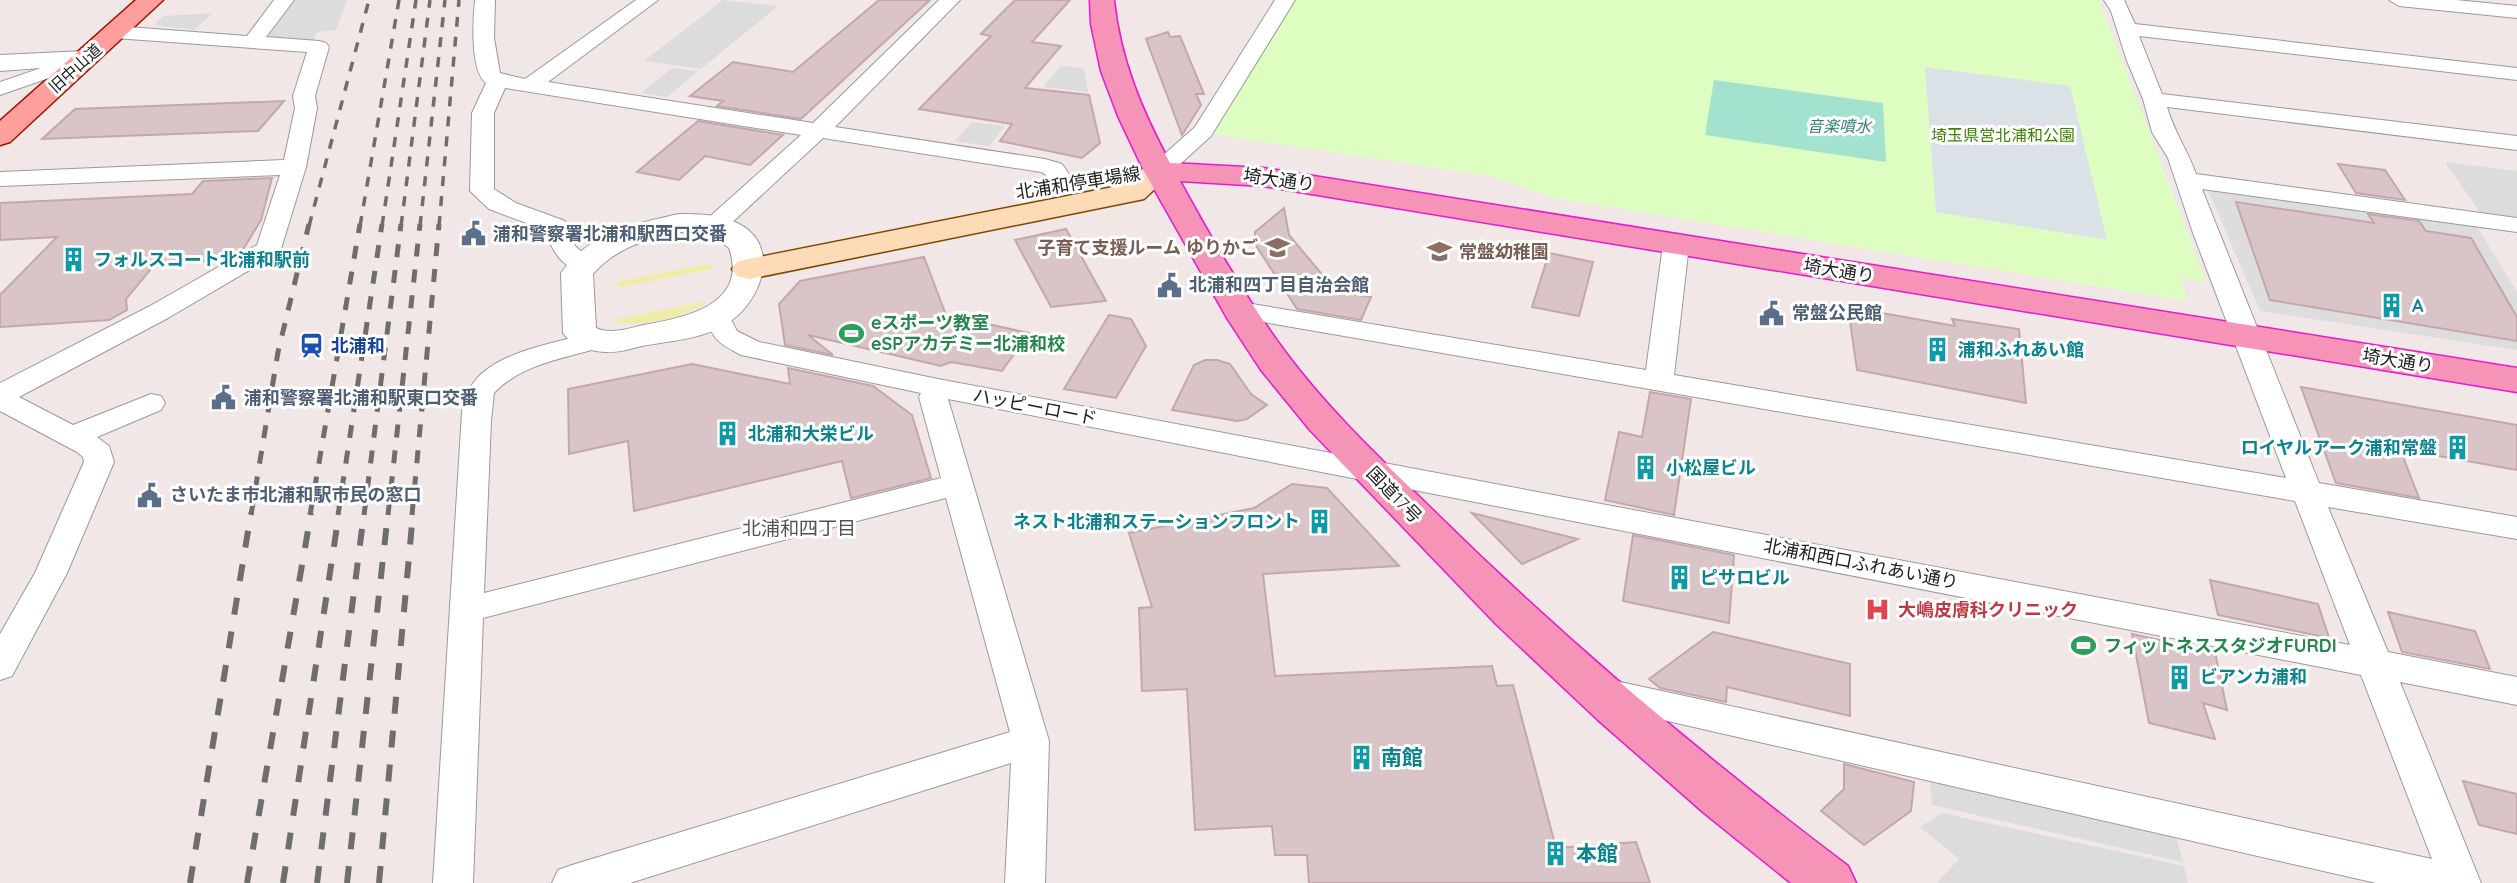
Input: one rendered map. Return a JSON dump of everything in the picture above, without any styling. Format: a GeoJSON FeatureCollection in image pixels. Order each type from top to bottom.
{"type":"FeatureCollection","features":[{"type":"Feature","properties":{"kind":"highway","name":"国道17号"},"geometry":{"type":"LineString","coordinates":[[1102,0],[1113,68],[1126,104],[1159,171],[1194,236],[1240,310],[1275,362],[1315,412],[1475,579],[1593,690],[1766,834],[1830,883]]}},
{"type":"Feature","properties":{"kind":"highway","name":"埼大通り"},"geometry":{"type":"LineString","coordinates":[[1159,171],[1263,177],[2517,380]]}},
{"type":"Feature","properties":{"kind":"main road","name":"旧中山道"},"geometry":{"type":"LineString","coordinates":[[0,136],[150,0]]}},
{"type":"Feature","properties":{"kind":"main road","name":"北浦和停車場線"},"geometry":{"type":"LineString","coordinates":[[747,258],[1063,183],[1122,172],[1159,171]]}},
{"type":"Feature","properties":{"kind":"main road","name":"北浦和停車場線"},"geometry":{"type":"LineString","coordinates":[[747,258],[1133,192],[1159,171]]}},
{"type":"Feature","properties":{"kind":"street"},"geometry":{"type":"LineString","coordinates":[[253,41],[284,0]]}},
{"type":"Feature","properties":{"kind":"street"},"geometry":{"type":"LineString","coordinates":[[485,0],[483,42],[490,76],[498,82],[1045,166],[1054,169],[1063,183]]}},
{"type":"Feature","properties":{"kind":"street"},"geometry":{"type":"LineString","coordinates":[[529,86],[648,0]]}},
{"type":"Feature","properties":{"kind":"street"},"geometry":{"type":"LineString","coordinates":[[715,226],[819,131],[950,0]]}},
{"type":"Feature","properties":{"kind":"street"},"geometry":{"type":"LineString","coordinates":[[1159,171],[1203,131],[1285,0]]}},
{"type":"Feature","properties":{"kind":"street"},"geometry":{"type":"LineString","coordinates":[[2114,0],[2154,99],[2163,132],[2168,136],[2179,158],[2185,180],[2375,663],[2458,883]]}},
{"type":"Feature","properties":{"kind":"street"},"geometry":{"type":"LineString","coordinates":[[2399,0],[2517,12]]}},
{"type":"Feature","properties":{"kind":"street"},"geometry":{"type":"LineString","coordinates":[[2127,29],[2517,74]]}},
{"type":"Feature","properties":{"kind":"street"},"geometry":{"type":"LineString","coordinates":[[0,397],[159,313],[268,249],[294,167],[306,108],[304,96],[319,47],[115,32]]}},
{"type":"Feature","properties":{"kind":"street"},"geometry":{"type":"LineString","coordinates":[[0,63],[85,59]]}},
{"type":"Feature","properties":{"kind":"street"},"geometry":{"type":"LineString","coordinates":[[0,89],[85,59]]}},
{"type":"Feature","properties":{"kind":"street"},"geometry":{"type":"LineString","coordinates":[[498,82],[483,113],[482,191],[490,200],[556,226],[564,250],[584,265]]}},
{"type":"Feature","properties":{"kind":"street"},"geometry":{"type":"LineString","coordinates":[[2154,99],[2517,143]]}},
{"type":"Feature","properties":{"kind":"street"},"geometry":{"type":"LineString","coordinates":[[0,179],[294,167]]}},
{"type":"Feature","properties":{"kind":"street"},"geometry":{"type":"LineString","coordinates":[[2185,180],[2517,225]]}},
{"type":"Feature","properties":{"kind":"street"},"geometry":{"type":"LineString","coordinates":[[453,883],[476,421],[480,391],[489,380],[505,369],[592,341],[611,342],[685,328],[717,316],[744,286],[747,258],[737,236],[715,226],[679,223],[634,233],[598,251],[577,273],[580,333],[592,341]]}},
{"type":"Feature","properties":{"kind":"street"},"geometry":{"type":"LineString","coordinates":[[1659,380],[1676,245]]}},
{"type":"Feature","properties":{"kind":"street"},"geometry":{"type":"LineString","coordinates":[[1240,310],[2517,528]]}},
{"type":"Feature","properties":{"kind":"street","name":"ハッピーロード"},"geometry":{"type":"LineString","coordinates":[[717,316],[726,336],[751,349],[938,388],[1369,470]]}},
{"type":"Feature","properties":{"kind":"street"},"geometry":{"type":"LineString","coordinates":[[938,388],[933,397],[1031,741],[1025,883]]}},
{"type":"Feature","properties":{"kind":"street"},"geometry":{"type":"LineString","coordinates":[[0,397],[98,453],[99,461],[51,573],[0,666]]}},
{"type":"Feature","properties":{"kind":"street"},"geometry":{"type":"LineString","coordinates":[[71,437],[151,403]]}},
{"type":"Feature","properties":{"kind":"street","name":"北浦和西口ふれあい通り"},"geometry":{"type":"LineString","coordinates":[[1369,470],[2517,691]]}},
{"type":"Feature","properties":{"kind":"street"},"geometry":{"type":"LineString","coordinates":[[466,610],[957,485]]}},
{"type":"Feature","properties":{"kind":"street"},"geometry":{"type":"LineString","coordinates":[[1593,690],[2458,883]]}},
{"type":"Feature","properties":{"kind":"street"},"geometry":{"type":"LineString","coordinates":[[572,883],[1031,741]]}},
{"type":"Feature","properties":{"kind":"shaded area"},"geometry":{"type":"Polygon","coordinates":[[[293,0],[347,0],[336,30],[317,32],[313,40],[266,36],[293,0]]]}},
{"type":"Feature","properties":{"kind":"shaded area"},"geometry":{"type":"Polygon","coordinates":[[[723,0],[778,6],[701,69],[644,61],[723,0]]]}},
{"type":"Feature","properties":{"kind":"shaded area"},"geometry":{"type":"Polygon","coordinates":[[[213,13],[194,30],[154,25],[164,16],[213,13]]]}},
{"type":"Feature","properties":{"kind":"shaded area"},"geometry":{"type":"Polygon","coordinates":[[[1061,66],[1084,68],[1088,92],[1043,87],[1061,66]]]}},
{"type":"Feature","properties":{"kind":"shaded area"},"geometry":{"type":"Polygon","coordinates":[[[1925,67],[2070,86],[2107,240],[1936,212],[1925,67]]]}},
{"type":"Feature","properties":{"kind":"shaded area"},"geometry":{"type":"Polygon","coordinates":[[[672,68],[698,71],[667,97],[641,93],[672,68]]]}},
{"type":"Feature","properties":{"kind":"shaded area"},"geometry":{"type":"Polygon","coordinates":[[[972,122],[1005,126],[989,146],[955,141],[972,122]]]}},
{"type":"Feature","properties":{"kind":"shaded area"},"geometry":{"type":"Polygon","coordinates":[[[2445,162],[2517,171],[2517,217],[2480,212],[2445,162]]]}},
{"type":"Feature","properties":{"kind":"shaded area"},"geometry":{"type":"Polygon","coordinates":[[[2208,190],[2476,225],[2517,292],[2517,350],[2260,311],[2208,190]]]}},
{"type":"Feature","properties":{"kind":"shaded area"},"geometry":{"type":"Polygon","coordinates":[[[707,264],[713,266],[708,270],[621,287],[616,285],[620,281],[707,264]]]}},
{"type":"Feature","properties":{"kind":"shaded area"},"geometry":{"type":"Polygon","coordinates":[[[708,301],[689,312],[662,320],[623,323],[613,320],[708,301]]]}},
{"type":"Feature","properties":{"kind":"shaded area"},"geometry":{"type":"Polygon","coordinates":[[[1930,781],[2176,835],[2183,862],[1932,805],[1930,781]]]}},
{"type":"Feature","properties":{"kind":"shaded area"},"geometry":{"type":"Polygon","coordinates":[[[1942,813],[2184,866],[2188,883],[1937,883],[1959,859],[1920,827],[1942,813]]]}},
{"type":"Feature","properties":{"kind":"green space","name":"埼玉県営北浦和公園"},"geometry":{"type":"Polygon","coordinates":[[[1291,0],[2099,0],[2206,282],[2181,278],[2187,301],[1554,198],[1491,176],[1206,133],[1291,0]]]}},
{"type":"Feature","properties":{"kind":"water","name":"音楽噴水"},"geometry":{"type":"Polygon","coordinates":[[[1714,80],[1883,103],[1886,162],[1705,135],[1714,80]]]}},
{"type":"Feature","properties":{"kind":"building"},"geometry":{"type":"Polygon","coordinates":[[[879,0],[930,0],[801,119],[717,106],[723,101],[690,96],[733,62],[793,72],[879,0]]]}},
{"type":"Feature","properties":{"kind":"building"},"geometry":{"type":"Polygon","coordinates":[[[1015,0],[1070,0],[1032,42],[1061,46],[1025,88],[1089,95],[1100,143],[1082,158],[1000,141],[1012,124],[919,109],[991,36],[981,34],[1015,0]]]}},
{"type":"Feature","properties":{"kind":"building"},"geometry":{"type":"Polygon","coordinates":[[[1168,32],[1170,37],[1180,36],[1204,94],[1196,94],[1201,105],[1182,135],[1146,39],[1168,32]]]}},
{"type":"Feature","properties":{"kind":"building"},"geometry":{"type":"Polygon","coordinates":[[[284,101],[258,131],[42,139],[75,109],[284,101]]]}},
{"type":"Feature","properties":{"kind":"building"},"geometry":{"type":"Polygon","coordinates":[[[698,121],[783,135],[750,165],[705,156],[679,180],[637,172],[698,121]]]}},
{"type":"Feature","properties":{"kind":"building"},"geometry":{"type":"Polygon","coordinates":[[[2338,164],[2385,170],[2405,200],[2356,193],[2338,164]]]}},
{"type":"Feature","properties":{"kind":"building"},"geometry":{"type":"Polygon","coordinates":[[[272,178],[261,220],[244,248],[221,260],[154,265],[126,299],[127,310],[109,320],[0,327],[0,295],[57,237],[0,240],[0,203],[192,194],[203,181],[272,178]]]}},
{"type":"Feature","properties":{"kind":"building"},"geometry":{"type":"Polygon","coordinates":[[[2236,202],[2374,223],[2368,214],[2419,221],[2426,231],[2471,238],[2517,317],[2517,341],[2270,300],[2236,202]]]}},
{"type":"Feature","properties":{"kind":"building"},"geometry":{"type":"Polygon","coordinates":[[[1284,208],[1289,235],[1336,291],[1371,297],[1361,320],[1297,309],[1255,244],[1255,232],[1284,208]]]}},
{"type":"Feature","properties":{"kind":"building"},"geometry":{"type":"Polygon","coordinates":[[[1066,229],[1106,301],[1051,307],[1015,240],[1066,229]]]}},
{"type":"Feature","properties":{"kind":"building"},"geometry":{"type":"Polygon","coordinates":[[[1549,253],[1593,262],[1579,316],[1532,307],[1549,253]]]}},
{"type":"Feature","properties":{"kind":"building"},"geometry":{"type":"Polygon","coordinates":[[[924,257],[946,315],[1029,333],[1002,371],[951,362],[941,366],[808,335],[833,355],[785,345],[779,304],[800,281],[924,257]]]}},
{"type":"Feature","properties":{"kind":"building","name":"浦和ふれあい館"},"geometry":{"type":"Polygon","coordinates":[[[1848,307],[1955,326],[1952,319],[2019,329],[2026,403],[1857,370],[1848,307]]]}},
{"type":"Feature","properties":{"kind":"building"},"geometry":{"type":"Polygon","coordinates":[[[1109,315],[1131,319],[1146,346],[1116,398],[1064,389],[1109,315]]]}},
{"type":"Feature","properties":{"kind":"building"},"geometry":{"type":"Polygon","coordinates":[[[1205,360],[1230,364],[1251,394],[1267,405],[1247,419],[1237,421],[1172,410],[1194,365],[1205,360]]]}},
{"type":"Feature","properties":{"kind":"building","name":"北浦和大栄ビル"},"geometry":{"type":"Polygon","coordinates":[[[692,364],[790,384],[788,368],[873,386],[912,415],[931,478],[851,498],[842,461],[634,511],[628,441],[569,454],[568,389],[692,364]]]}},
{"type":"Feature","properties":{"kind":"building","name":"ロイヤルアーク浦和常盤"},"geometry":{"type":"Polygon","coordinates":[[[2301,387],[2517,425],[2517,470],[2400,449],[2419,498],[2336,483],[2301,387]]]}},
{"type":"Feature","properties":{"kind":"building","name":"小松屋ビル"},"geometry":{"type":"Polygon","coordinates":[[[1650,392],[1691,399],[1674,515],[1605,500],[1619,432],[1642,437],[1650,392]]]}},
{"type":"Feature","properties":{"kind":"building","name":"南館"},"geometry":{"type":"Polygon","coordinates":[[[1292,484],[1327,488],[1399,566],[1263,574],[1275,676],[1492,666],[1497,686],[1513,685],[1556,848],[1636,842],[1650,883],[1309,883],[1307,855],[1275,855],[1272,826],[1195,830],[1187,689],[1142,691],[1139,608],[1152,607],[1129,533],[1254,508],[1292,484]]]}},
{"type":"Feature","properties":{"kind":"building"},"geometry":{"type":"Polygon","coordinates":[[[1472,513],[1578,539],[1522,564],[1472,513]]]}},
{"type":"Feature","properties":{"kind":"building","name":"ピサロビル"},"geometry":{"type":"Polygon","coordinates":[[[1633,535],[1734,555],[1729,623],[1623,601],[1633,535]]]}},
{"type":"Feature","properties":{"kind":"building"},"geometry":{"type":"Polygon","coordinates":[[[2210,580],[2318,604],[2329,638],[2218,615],[2210,580]]]}},
{"type":"Feature","properties":{"kind":"building"},"geometry":{"type":"Polygon","coordinates":[[[2388,612],[2475,631],[2490,669],[2402,652],[2388,612]]]}},
{"type":"Feature","properties":{"kind":"building"},"geometry":{"type":"Polygon","coordinates":[[[1713,632],[1850,664],[1850,716],[1727,687],[1726,702],[1660,688],[1649,679],[1713,632]]]}},
{"type":"Feature","properties":{"kind":"building","name":"ビアンカ浦和"},"geometry":{"type":"Polygon","coordinates":[[[2132,634],[2215,652],[2227,710],[2203,703],[2215,739],[2149,723],[2132,634]]]}},
{"type":"Feature","properties":{"kind":"building"},"geometry":{"type":"Polygon","coordinates":[[[1844,764],[1914,782],[1911,811],[1864,845],[1821,811],[1844,789],[1844,764]]]}},
{"type":"Feature","properties":{"kind":"building"},"geometry":{"type":"Polygon","coordinates":[[[2463,781],[2517,794],[2517,834],[2479,825],[2463,781]]]}},
{"type":"Feature","properties":{"kind":"railway"},"geometry":{"type":"LineString","coordinates":[[309,226],[369,0]]}},
{"type":"Feature","properties":{"kind":"railway"},"geometry":{"type":"LineString","coordinates":[[360,226],[399,0]]}},
{"type":"Feature","properties":{"kind":"railway"},"geometry":{"type":"LineString","coordinates":[[382,226],[416,0]]}},
{"type":"Feature","properties":{"kind":"railway"},"geometry":{"type":"LineString","coordinates":[[401,226],[430,0]]}},
{"type":"Feature","properties":{"kind":"railway"},"geometry":{"type":"LineString","coordinates":[[420,226],[445,0]]}},
{"type":"Feature","properties":{"kind":"railway"},"geometry":{"type":"LineString","coordinates":[[439,226],[459,0]]}},
{"type":"Feature","properties":{"kind":"railway"},"geometry":{"type":"LineString","coordinates":[[251,515],[278,352],[309,224]]}},
{"type":"Feature","properties":{"kind":"railway"},"geometry":{"type":"LineString","coordinates":[[310,515],[360,224]]}},
{"type":"Feature","properties":{"kind":"railway"},"geometry":{"type":"LineString","coordinates":[[338,515],[382,224]]}},
{"type":"Feature","properties":{"kind":"railway"},"geometry":{"type":"LineString","coordinates":[[364,515],[401,224]]}},
{"type":"Feature","properties":{"kind":"railway"},"geometry":{"type":"LineString","coordinates":[[388,515],[420,224]]}},
{"type":"Feature","properties":{"kind":"railway"},"geometry":{"type":"LineString","coordinates":[[412,515],[439,224]]}},
{"type":"Feature","properties":{"kind":"railway"},"geometry":{"type":"LineString","coordinates":[[190,883],[251,513]]}},
{"type":"Feature","properties":{"kind":"railway"},"geometry":{"type":"LineString","coordinates":[[247,883],[311,513]]}},
{"type":"Feature","properties":{"kind":"railway"},"geometry":{"type":"LineString","coordinates":[[283,883],[339,513]]}},
{"type":"Feature","properties":{"kind":"railway"},"geometry":{"type":"LineString","coordinates":[[317,883],[364,513]]}},
{"type":"Feature","properties":{"kind":"railway"},"geometry":{"type":"LineString","coordinates":[[347,883],[388,513]]}},
{"type":"Feature","properties":{"kind":"railway"},"geometry":{"type":"LineString","coordinates":[[379,883],[413,513]]}},
{"type":"Feature","properties":{"kind":"place","name":"浦和警察署北浦和駅西口交番"},"geometry":{"type":"Point","coordinates":[473,234]}},
{"type":"Feature","properties":{"kind":"place","name":"子育て支援ルーム ゆりかご"},"geometry":{"type":"Point","coordinates":[1278,248]}},
{"type":"Feature","properties":{"kind":"place","name":"常盤幼稚園"},"geometry":{"type":"Point","coordinates":[1439,252]}},
{"type":"Feature","properties":{"kind":"place","name":"フォルスコート北浦和駅前"},"geometry":{"type":"Point","coordinates":[74,260]}},
{"type":"Feature","properties":{"kind":"place","name":"北浦和四丁目自治会館"},"geometry":{"type":"Point","coordinates":[1169,285]}},
{"type":"Feature","properties":{"kind":"place","name":"A"},"geometry":{"type":"Point","coordinates":[2392,306]}},
{"type":"Feature","properties":{"kind":"place","name":"常盤公民館"},"geometry":{"type":"Point","coordinates":[1772,313]}},
{"type":"Feature","properties":{"kind":"place","name":"eスポーツ教室 eSPアカデミー北浦和校"},"geometry":{"type":"Point","coordinates":[851,333]}},
{"type":"Feature","properties":{"kind":"place","name":"北浦和"},"geometry":{"type":"Point","coordinates":[311,346]}},
{"type":"Feature","properties":{"kind":"place","name":"浦和ふれあい館"},"geometry":{"type":"Point","coordinates":[1938,350]}},
{"type":"Feature","properties":{"kind":"place","name":"浦和警察署北浦和駅東口交番"},"geometry":{"type":"Point","coordinates":[224,398]}},
{"type":"Feature","properties":{"kind":"place","name":"北浦和大栄ビル"},"geometry":{"type":"Point","coordinates":[728,434]}},
{"type":"Feature","properties":{"kind":"place","name":"ロイヤルアーク浦和常盤"},"geometry":{"type":"Point","coordinates":[2457,448]}},
{"type":"Feature","properties":{"kind":"place","name":"小松屋ビル"},"geometry":{"type":"Point","coordinates":[1646,468]}},
{"type":"Feature","properties":{"kind":"place","name":"さいたま市北浦和駅市民の窓口"},"geometry":{"type":"Point","coordinates":[150,495]}},
{"type":"Feature","properties":{"kind":"place","name":"ネスト北浦和ステーションフロント"},"geometry":{"type":"Point","coordinates":[1320,522]}},
{"type":"Feature","properties":{"kind":"place","name":"ピサロビル"},"geometry":{"type":"Point","coordinates":[1680,578]}},
{"type":"Feature","properties":{"kind":"place","name":"大嶋皮膚科クリニック"},"geometry":{"type":"Point","coordinates":[1878,610]}},
{"type":"Feature","properties":{"kind":"place","name":"フィットネススタジオFURDI"},"geometry":{"type":"Point","coordinates":[2084,646]}},
{"type":"Feature","properties":{"kind":"place","name":"ビアンカ浦和"},"geometry":{"type":"Point","coordinates":[2180,677]}},
{"type":"Feature","properties":{"kind":"place","name":"南館"},"geometry":{"type":"Point","coordinates":[1361,758]}},
{"type":"Feature","properties":{"kind":"place","name":"本館"},"geometry":{"type":"Point","coordinates":[1556,854]}},
{"type":"Feature","properties":{"kind":"district","name":"北浦和四丁目"},"geometry":{"type":"Point","coordinates":[799,528]}}]}
